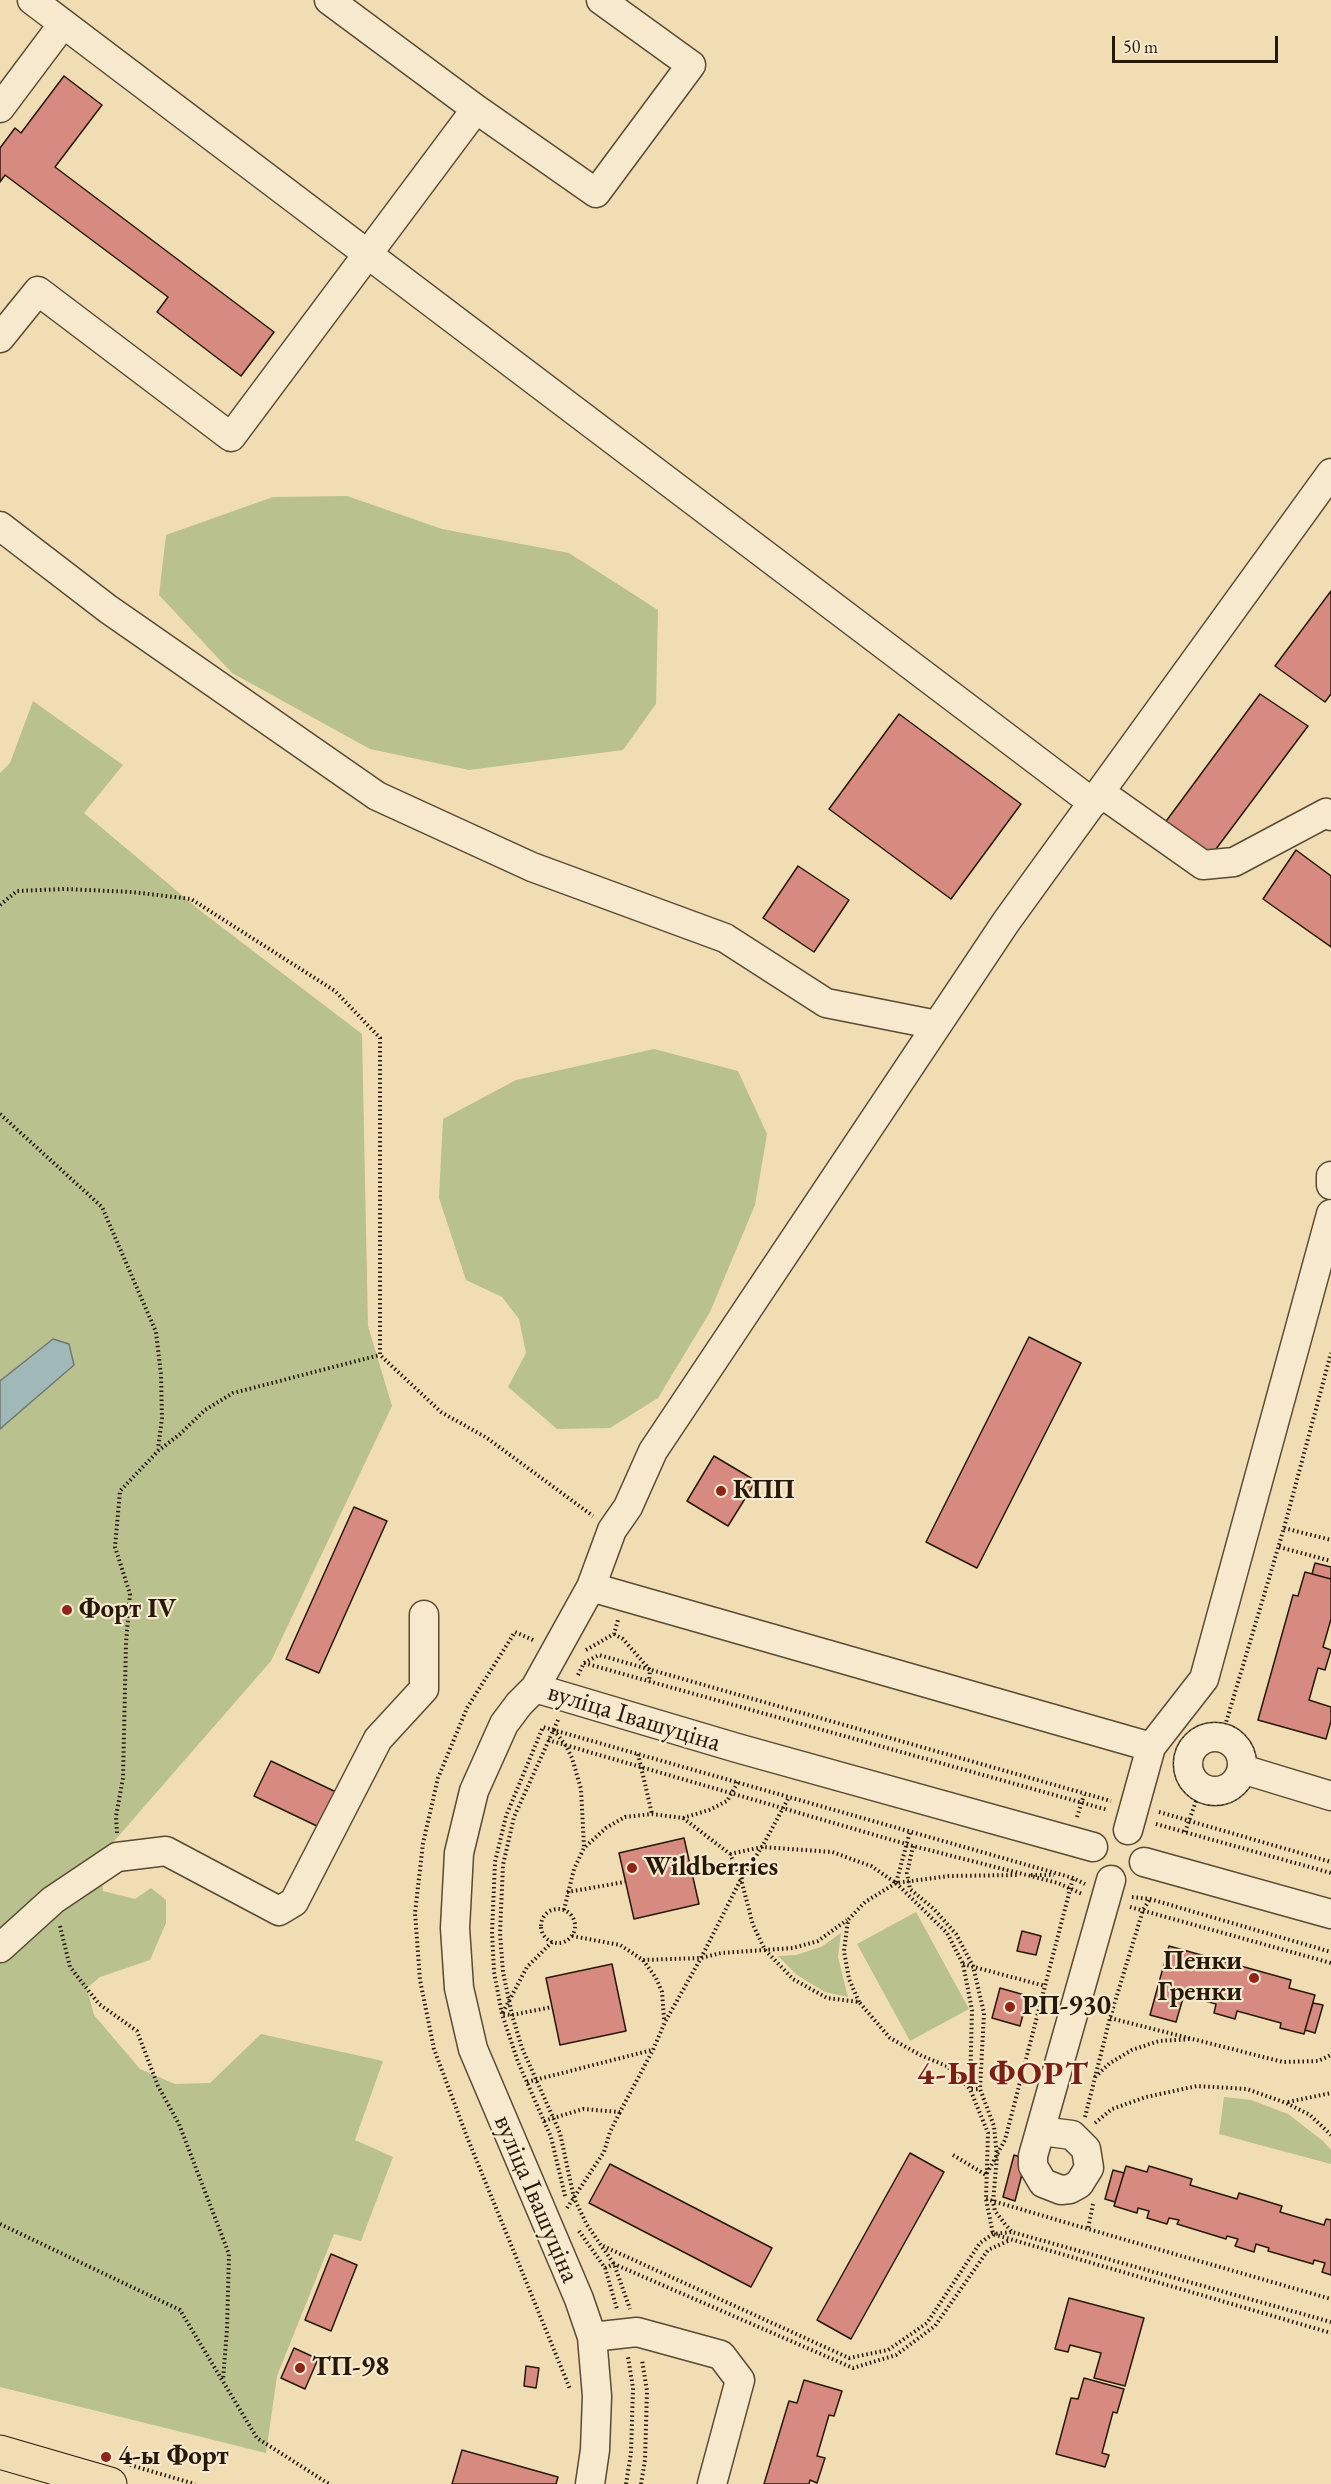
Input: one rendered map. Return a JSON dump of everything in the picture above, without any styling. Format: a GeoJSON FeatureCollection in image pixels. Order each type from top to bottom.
{"type":"FeatureCollection","features":[{"type":"Feature","properties":{"kind":"main road"},"geometry":{"type":"LineString","coordinates":[[0,2452],[110,2484]]}},
{"type":"Feature","properties":{"kind":"street"},"geometry":{"type":"LineString","coordinates":[[32,0],[367,254],[1097,798],[1203,865],[1234,862],[1326,813],[1331,816]]}},
{"type":"Feature","properties":{"kind":"street"},"geometry":{"type":"LineString","coordinates":[[329,0],[476,109],[596,193],[691,65],[601,0]]}},
{"type":"Feature","properties":{"kind":"street"},"geometry":{"type":"LineString","coordinates":[[0,108],[63,24]]}},
{"type":"Feature","properties":{"kind":"street"},"geometry":{"type":"LineString","coordinates":[[0,338],[38,291],[231,437],[476,109]]}},
{"type":"Feature","properties":{"kind":"street"},"geometry":{"type":"LineString","coordinates":[[535,1688],[565,1655],[612,1530],[628,1507],[653,1451],[1006,922],[1331,473]]}},
{"type":"Feature","properties":{"kind":"street"},"geometry":{"type":"LineString","coordinates":[[0,526],[108,609],[377,796],[531,867],[725,938],[826,1003],[937,1025]]}},
{"type":"Feature","properties":{"kind":"street"},"geometry":{"type":"LineString","coordinates":[[1331,1176],[1331,1185]]}},
{"type":"Feature","properties":{"kind":"street"},"geometry":{"type":"LineString","coordinates":[[1041,2131],[1108,1891],[1139,1872],[1144,1862],[1145,1852],[1132,1818],[1151,1748],[1204,1679],[1331,1214]]}},
{"type":"Feature","properties":{"kind":"street"},"geometry":{"type":"LineString","coordinates":[[591,1587],[1151,1748]]}},
{"type":"Feature","properties":{"kind":"street"},"geometry":{"type":"LineString","coordinates":[[0,1948],[53,1900],[117,1857],[166,1851],[279,1911],[294,1902],[378,1738],[424,1689],[424,1615]]}},
{"type":"Feature","properties":{"kind":"street","name":"вуліца Івашуціна"},"geometry":{"type":"LineString","coordinates":[[590,2484],[595,2450],[597,2397],[592,2337],[579,2299],[473,2049],[459,1988],[455,1928],[459,1853],[474,1791],[504,1724],[519,1704],[535,1688],[737,1748],[1093,1847]]}},
{"type":"Feature","properties":{"kind":"street"},"geometry":{"type":"LineString","coordinates":[[1248,1771],[1331,1796]]}},
{"type":"Feature","properties":{"kind":"street"},"geometry":{"type":"LineString","coordinates":[[1108,1891],[1102,1876],[1095,1868],[1092,1858],[1093,1847],[1098,1838],[1106,1832],[1116,1829],[1132,1818]]}},
{"type":"Feature","properties":{"kind":"street"},"geometry":{"type":"LineString","coordinates":[[1144,1862],[1331,1914]]}},
{"type":"Feature","properties":{"kind":"street"},"geometry":{"type":"LineString","coordinates":[[592,2337],[631,2332],[721,2355],[740,2380],[712,2484]]}},
{"type":"Feature","properties":{"kind":"path"},"geometry":{"type":"LineString","coordinates":[[0,905],[17,891],[121,892],[191,899],[335,991],[380,1038],[380,1355],[441,1412],[487,1438],[612,1530]]}},
{"type":"Feature","properties":{"kind":"path"},"geometry":{"type":"LineString","coordinates":[[0,1114],[102,1207],[156,1332],[161,1375],[162,1418],[158,1451]]}},
{"type":"Feature","properties":{"kind":"path"},"geometry":{"type":"LineString","coordinates":[[117,1857],[116,1816],[123,1778],[126,1643],[130,1594],[115,1547],[120,1491],[158,1451],[205,1410],[233,1393],[380,1355]]}},
{"type":"Feature","properties":{"kind":"path"},"geometry":{"type":"LineString","coordinates":[[1225,1726],[1279,1547],[1331,1356]]}},
{"type":"Feature","properties":{"kind":"path"},"geometry":{"type":"LineString","coordinates":[[1284,1528],[1331,1540]]}},
{"type":"Feature","properties":{"kind":"path"},"geometry":{"type":"LineString","coordinates":[[1279,1547],[1331,1561]]}},
{"type":"Feature","properties":{"kind":"path"},"geometry":{"type":"LineString","coordinates":[[565,1655],[588,1648],[614,1634],[625,1597]]}},
{"type":"Feature","properties":{"kind":"path"},"geometry":{"type":"LineString","coordinates":[[572,2396],[527,2280],[467,2137],[434,2049],[420,1980],[415,1913],[423,1843],[438,1778],[467,1708],[515,1632],[584,1663],[1331,1873]]}},
{"type":"Feature","properties":{"kind":"path"},"geometry":{"type":"LineString","coordinates":[[614,1634],[623,1639],[650,1670],[650,1682]]}},
{"type":"Feature","properties":{"kind":"path"},"geometry":{"type":"LineString","coordinates":[[584,1663],[599,1655],[1084,1795],[1132,1818],[1191,1821],[1331,1862]]}},
{"type":"Feature","properties":{"kind":"path"},"geometry":{"type":"LineString","coordinates":[[1204,1726],[1225,1726],[1237,1731],[1251,1748],[1254,1756],[1248,1771],[1245,1791],[1236,1798],[1214,1804],[1196,1801],[1184,1790],[1178,1780],[1175,1758],[1179,1747],[1194,1730],[1204,1726]]}},
{"type":"Feature","properties":{"kind":"path"},"geometry":{"type":"LineString","coordinates":[[571,2215],[567,2208],[551,2137],[527,2082],[502,2014],[494,1972],[492,1932],[495,1862],[506,1816],[543,1727],[1073,1878],[1108,1891],[1143,1910],[1331,1963]]}},
{"type":"Feature","properties":{"kind":"path"},"geometry":{"type":"LineString","coordinates":[[553,1730],[514,1818],[503,1865],[500,1933],[503,1972],[508,2001],[522,2048],[560,2133],[574,2198],[587,2224],[614,2264],[647,2391],[645,2460],[641,2484]]}},
{"type":"Feature","properties":{"kind":"path"},"geometry":{"type":"LineString","coordinates":[[553,1730],[566,1746],[582,1789],[584,1848]]}},
{"type":"Feature","properties":{"kind":"path"},"geometry":{"type":"LineString","coordinates":[[548,1740],[908,1844],[1058,1884],[1070,1890],[1108,1891],[1150,1899],[1331,1952]]}},
{"type":"Feature","properties":{"kind":"path"},"geometry":{"type":"LineString","coordinates":[[638,1754],[652,1814]]}},
{"type":"Feature","properties":{"kind":"path"},"geometry":{"type":"LineString","coordinates":[[564,1910],[574,1869],[584,1848],[606,1828],[625,1817],[652,1814],[682,1818],[709,1810],[727,1801],[738,1782]]}},
{"type":"Feature","properties":{"kind":"path"},"geometry":{"type":"LineString","coordinates":[[567,2208],[604,2152],[610,2133],[665,2022],[741,1879],[762,1847],[789,1797]]}},
{"type":"Feature","properties":{"kind":"path"},"geometry":{"type":"LineString","coordinates":[[1185,1832],[1191,1821],[1196,1801]]}},
{"type":"Feature","properties":{"kind":"path"},"geometry":{"type":"LineString","coordinates":[[682,1818],[730,1854],[741,1879],[753,1925],[765,1950],[793,1979],[827,1998],[859,2002]]}},
{"type":"Feature","properties":{"kind":"path"},"geometry":{"type":"LineString","coordinates":[[896,1882],[910,1832]]}},
{"type":"Feature","properties":{"kind":"path"},"geometry":{"type":"LineString","coordinates":[[730,1854],[762,1847],[832,1852],[871,1866],[896,1882],[947,1933],[963,1964],[972,2010],[970,2089]]}},
{"type":"Feature","properties":{"kind":"path"},"geometry":{"type":"LineString","coordinates":[[643,1960],[701,1958],[721,1953],[793,1948],[818,1941],[848,1920],[865,1902],[896,1882],[949,1876],[1060,1875]]}},
{"type":"Feature","properties":{"kind":"path"},"geometry":{"type":"LineString","coordinates":[[986,2175],[1005,2140],[1073,1878]]}},
{"type":"Feature","properties":{"kind":"path"},"geometry":{"type":"LineString","coordinates":[[567,1892],[625,1882]]}},
{"type":"Feature","properties":{"kind":"path"},"geometry":{"type":"LineString","coordinates":[[1084,2121],[1110,2018],[1143,1910],[1150,1899]]}},
{"type":"Feature","properties":{"kind":"path"},"geometry":{"type":"LineString","coordinates":[[53,1900],[70,1967],[99,2004],[137,2031],[158,2086],[179,2124],[229,2254],[223,2380]]}},
{"type":"Feature","properties":{"kind":"path"},"geometry":{"type":"LineString","coordinates":[[502,2014],[527,1967],[552,1942],[567,1941],[572,1936],[575,1929],[574,1921],[564,1910]]}},
{"type":"Feature","properties":{"kind":"path"},"geometry":{"type":"LineString","coordinates":[[552,1942],[541,1932],[541,1924],[549,1911],[564,1910]]}},
{"type":"Feature","properties":{"kind":"path"},"geometry":{"type":"LineString","coordinates":[[848,1920],[844,1951],[849,1979],[859,2002],[890,2038],[922,2056],[947,2066],[970,2089],[988,2133],[986,2199],[993,2234]]}},
{"type":"Feature","properties":{"kind":"path"},"geometry":{"type":"LineString","coordinates":[[572,1936],[620,1945],[643,1960],[656,1978],[662,1992],[665,2022]]}},
{"type":"Feature","properties":{"kind":"path"},"geometry":{"type":"LineString","coordinates":[[963,1964],[1045,1986]]}},
{"type":"Feature","properties":{"kind":"path"},"geometry":{"type":"LineString","coordinates":[[502,2014],[512,2015],[552,2007]]}},
{"type":"Feature","properties":{"kind":"path"},"geometry":{"type":"LineString","coordinates":[[1110,2018],[1283,2062],[1318,2061],[1331,2055]]}},
{"type":"Feature","properties":{"kind":"path"},"geometry":{"type":"LineString","coordinates":[[1095,2078],[1110,2063],[1132,2050],[1159,2041],[1195,2039]]}},
{"type":"Feature","properties":{"kind":"path"},"geometry":{"type":"LineString","coordinates":[[527,2082],[653,2050]]}},
{"type":"Feature","properties":{"kind":"path"},"geometry":{"type":"LineString","coordinates":[[1089,2127],[1112,2109],[1146,2097],[1197,2086],[1247,2090],[1286,2103],[1310,2115],[1331,2135]]}},
{"type":"Feature","properties":{"kind":"path"},"geometry":{"type":"LineString","coordinates":[[970,2089],[980,2088]]}},
{"type":"Feature","properties":{"kind":"path"},"geometry":{"type":"LineString","coordinates":[[1286,2103],[1331,2093]]}},
{"type":"Feature","properties":{"kind":"path"},"geometry":{"type":"LineString","coordinates":[[544,2121],[583,2109],[620,2112]]}},
{"type":"Feature","properties":{"kind":"path"},"geometry":{"type":"LineString","coordinates":[[953,2155],[986,2175]]}},
{"type":"Feature","properties":{"kind":"path"},"geometry":{"type":"LineString","coordinates":[[1088,2229],[1095,2194]]}},
{"type":"Feature","properties":{"kind":"path"},"geometry":{"type":"LineString","coordinates":[[986,2199],[1331,2299]]}},
{"type":"Feature","properties":{"kind":"path"},"geometry":{"type":"LineString","coordinates":[[575,2223],[605,2268],[631,2332],[633,2388],[631,2453],[626,2484]]}},
{"type":"Feature","properties":{"kind":"path"},"geometry":{"type":"LineString","coordinates":[[0,2224],[180,2310],[257,2438],[329,2484]]}},
{"type":"Feature","properties":{"kind":"path"},"geometry":{"type":"LineString","coordinates":[[602,2246],[849,2358],[888,2350],[927,2323],[980,2243],[993,2234],[1012,2232]]}},
{"type":"Feature","properties":{"kind":"path"},"geometry":{"type":"LineString","coordinates":[[993,2234],[1009,2241],[1331,2333]]}},
{"type":"Feature","properties":{"kind":"path"},"geometry":{"type":"LineString","coordinates":[[605,2268],[614,2264],[853,2368],[896,2355],[935,2326],[988,2250],[1009,2241]]}},
{"type":"Feature","properties":{"kind":"green space"},"geometry":{"type":"Polygon","coordinates":[[[347,496],[442,529],[569,553],[658,610],[656,704],[623,750],[469,770],[370,749],[232,673],[159,595],[166,535],[273,497],[347,496]]]}},
{"type":"Feature","properties":{"kind":"green space"},"geometry":{"type":"Polygon","coordinates":[[[33,701],[123,765],[84,813],[202,912],[362,1034],[368,1326],[392,1406],[271,1661],[109,1847],[101,1869],[103,1891],[135,1899],[151,1888],[166,1900],[166,1923],[150,1960],[100,1977],[87,1988],[94,2015],[140,2069],[175,2084],[210,2083],[261,2034],[383,2061],[355,2140],[393,2157],[361,2241],[334,2234],[277,2376],[266,2453],[0,2387],[0,773],[10,763],[33,701]]]}},
{"type":"Feature","properties":{"kind":"green space"},"geometry":{"type":"Polygon","coordinates":[[[654,1049],[738,1071],[767,1134],[755,1205],[710,1312],[658,1398],[610,1428],[557,1429],[508,1387],[526,1353],[519,1319],[502,1297],[466,1280],[439,1198],[443,1119],[516,1080],[654,1049]]]}},
{"type":"Feature","properties":{"kind":"green space"},"geometry":{"type":"Polygon","coordinates":[[[916,1912],[969,2009],[910,2041],[857,1944],[916,1912]]]}},
{"type":"Feature","properties":{"kind":"green space"},"geometry":{"type":"Polygon","coordinates":[[[841,1933],[838,1957],[848,1997],[825,1992],[797,1975],[778,1956],[796,1955],[821,1947],[841,1933]]]}},
{"type":"Feature","properties":{"kind":"green space"},"geometry":{"type":"Polygon","coordinates":[[[1224,2097],[1251,2100],[1288,2114],[1331,2150],[1331,2164],[1219,2134],[1224,2097]]]}},
{"type":"Feature","properties":{"kind":"water"},"geometry":{"type":"Polygon","coordinates":[[[53,1339],[69,1344],[74,1365],[0,1429],[0,1381],[53,1339]]]}},
{"type":"Feature","properties":{"kind":"building"},"geometry":{"type":"Polygon","coordinates":[[[64,76],[102,105],[55,167],[274,332],[241,376],[157,312],[168,297],[5,175],[0,182],[0,148],[15,128],[21,133],[64,76]]]}},
{"type":"Feature","properties":{"kind":"building"},"geometry":{"type":"Polygon","coordinates":[[[1331,591],[1331,694],[1325,702],[1275,666],[1331,591]]]}},
{"type":"Feature","properties":{"kind":"building"},"geometry":{"type":"Polygon","coordinates":[[[1260,694],[1308,726],[1210,857],[1164,824],[1260,694]]]}},
{"type":"Feature","properties":{"kind":"building"},"geometry":{"type":"Polygon","coordinates":[[[899,714],[1021,804],[951,899],[829,809],[899,714]]]}},
{"type":"Feature","properties":{"kind":"building"},"geometry":{"type":"Polygon","coordinates":[[[1296,850],[1331,876],[1331,947],[1263,899],[1296,850]]]}},
{"type":"Feature","properties":{"kind":"building"},"geometry":{"type":"Polygon","coordinates":[[[798,866],[849,900],[814,952],[763,918],[798,866]]]}},
{"type":"Feature","properties":{"kind":"building"},"geometry":{"type":"Polygon","coordinates":[[[1029,1337],[1081,1363],[977,1568],[926,1542],[1029,1337]]]}},
{"type":"Feature","properties":{"kind":"building","name":"КПП"},"geometry":{"type":"Polygon","coordinates":[[[714,1456],[756,1481],[728,1526],[687,1501],[714,1456]]]}},
{"type":"Feature","properties":{"kind":"building"},"geometry":{"type":"Polygon","coordinates":[[[354,1507],[387,1521],[319,1673],[286,1659],[354,1507]]]}},
{"type":"Feature","properties":{"kind":"building"},"geometry":{"type":"Polygon","coordinates":[[[1315,1563],[1331,1567],[1331,1579],[1312,1574],[1315,1563]]]}},
{"type":"Feature","properties":{"kind":"building"},"geometry":{"type":"Polygon","coordinates":[[[1305,1572],[1331,1579],[1331,1619],[1323,1647],[1331,1650],[1325,1670],[1318,1668],[1309,1700],[1331,1707],[1331,1721],[1326,1739],[1258,1720],[1293,1595],[1298,1596],[1305,1572]]]}},
{"type":"Feature","properties":{"kind":"building"},"geometry":{"type":"Polygon","coordinates":[[[271,1761],[336,1792],[319,1827],[254,1796],[271,1761]]]}},
{"type":"Feature","properties":{"kind":"building"},"geometry":{"type":"Polygon","coordinates":[[[684,1838],[699,1904],[634,1919],[619,1853],[684,1838]]]}},
{"type":"Feature","properties":{"kind":"building"},"geometry":{"type":"Polygon","coordinates":[[[1022,1931],[1041,1936],[1036,1955],[1017,1951],[1022,1931]]]}},
{"type":"Feature","properties":{"kind":"building"},"geometry":{"type":"Polygon","coordinates":[[[1169,1946],[1291,1980],[1289,1988],[1315,1995],[1304,2034],[1280,2028],[1281,2023],[1237,2011],[1235,2019],[1214,2013],[1216,2004],[1184,1995],[1176,2022],[1150,2015],[1169,1946]]]}},
{"type":"Feature","properties":{"kind":"building"},"geometry":{"type":"Polygon","coordinates":[[[612,1964],[626,2031],[560,2045],[546,1978],[612,1964]]]}},
{"type":"Feature","properties":{"kind":"building","name":"РП-930"},"geometry":{"type":"Polygon","coordinates":[[[1000,1988],[1028,1996],[1020,2026],[992,2018],[1000,1988]]]}},
{"type":"Feature","properties":{"kind":"building"},"geometry":{"type":"Polygon","coordinates":[[[1313,2003],[1323,2005],[1315,2033],[1305,2030],[1313,2003]]]}},
{"type":"Feature","properties":{"kind":"building"},"geometry":{"type":"Polygon","coordinates":[[[910,2153],[944,2172],[851,2339],[817,2320],[910,2153]]]}},
{"type":"Feature","properties":{"kind":"building"},"geometry":{"type":"Polygon","coordinates":[[[1014,2155],[1026,2159],[1015,2201],[1003,2197],[1014,2155]]]}},
{"type":"Feature","properties":{"kind":"building"},"geometry":{"type":"Polygon","coordinates":[[[610,2164],[772,2248],[751,2287],[589,2203],[610,2164]]]}},
{"type":"Feature","properties":{"kind":"building"},"geometry":{"type":"Polygon","coordinates":[[[1126,2166],[1147,2172],[1149,2166],[1192,2179],[1190,2185],[1237,2199],[1239,2193],[1282,2206],[1280,2212],[1324,2225],[1326,2219],[1331,2220],[1331,2275],[1322,2272],[1325,2263],[1314,2260],[1313,2264],[1268,2251],[1269,2248],[1256,2244],[1254,2252],[1235,2246],[1238,2239],[1227,2236],[1226,2239],[1177,2224],[1179,2220],[1169,2218],[1167,2224],[1147,2218],[1149,2211],[1138,2208],[1137,2213],[1114,2206],[1126,2166]]]}},
{"type":"Feature","properties":{"kind":"building"},"geometry":{"type":"Polygon","coordinates":[[[1113,2170],[1124,2173],[1115,2202],[1105,2199],[1113,2170]]]}},
{"type":"Feature","properties":{"kind":"building"},"geometry":{"type":"Polygon","coordinates":[[[331,2254],[357,2265],[331,2331],[305,2320],[331,2254]]]}},
{"type":"Feature","properties":{"kind":"building"},"geometry":{"type":"Polygon","coordinates":[[[1069,2298],[1144,2318],[1125,2386],[1094,2378],[1101,2353],[1070,2345],[1068,2352],[1055,2349],[1069,2298]]]}},
{"type":"Feature","properties":{"kind":"building","name":"ТП-98"},"geometry":{"type":"Polygon","coordinates":[[[294,2348],[318,2359],[305,2389],[281,2378],[294,2348]]]}},
{"type":"Feature","properties":{"kind":"building"},"geometry":{"type":"Polygon","coordinates":[[[526,2366],[539,2368],[536,2388],[524,2386],[526,2366]]]}},
{"type":"Feature","properties":{"kind":"building"},"geometry":{"type":"Polygon","coordinates":[[[1084,2378],[1124,2389],[1117,2413],[1113,2412],[1102,2453],[1109,2455],[1105,2467],[1056,2454],[1071,2398],[1078,2399],[1084,2378]]]}},
{"type":"Feature","properties":{"kind":"building"},"geometry":{"type":"Polygon","coordinates":[[[804,2380],[842,2391],[834,2416],[829,2415],[817,2456],[825,2458],[817,2483],[810,2480],[809,2484],[764,2484],[789,2401],[797,2403],[804,2380]]]}},
{"type":"Feature","properties":{"kind":"building"},"geometry":{"type":"Polygon","coordinates":[[[462,2450],[558,2477],[556,2484],[452,2484],[462,2450]]]}},
{"type":"Feature","properties":{"kind":"place","name":"КПП"},"geometry":{"type":"Point","coordinates":[721,1491]}},
{"type":"Feature","properties":{"kind":"place","name":"Форт IV"},"geometry":{"type":"Point","coordinates":[67,1610]}},
{"type":"Feature","properties":{"kind":"place","name":"Wildberries"},"geometry":{"type":"Point","coordinates":[632,1868]}},
{"type":"Feature","properties":{"kind":"place","name":"Пенки Гренки"},"geometry":{"type":"Point","coordinates":[1254,1978]}},
{"type":"Feature","properties":{"kind":"place","name":"РП-930"},"geometry":{"type":"Point","coordinates":[1010,2007]}},
{"type":"Feature","properties":{"kind":"place","name":"ТП-98"},"geometry":{"type":"Point","coordinates":[300,2368]}},
{"type":"Feature","properties":{"kind":"place","name":"4-ы Форт"},"geometry":{"type":"Point","coordinates":[106,2457]}},
{"type":"Feature","properties":{"kind":"district","name":"4-Ы ФОРТ"},"geometry":{"type":"Point","coordinates":[1003,2075]}}]}
